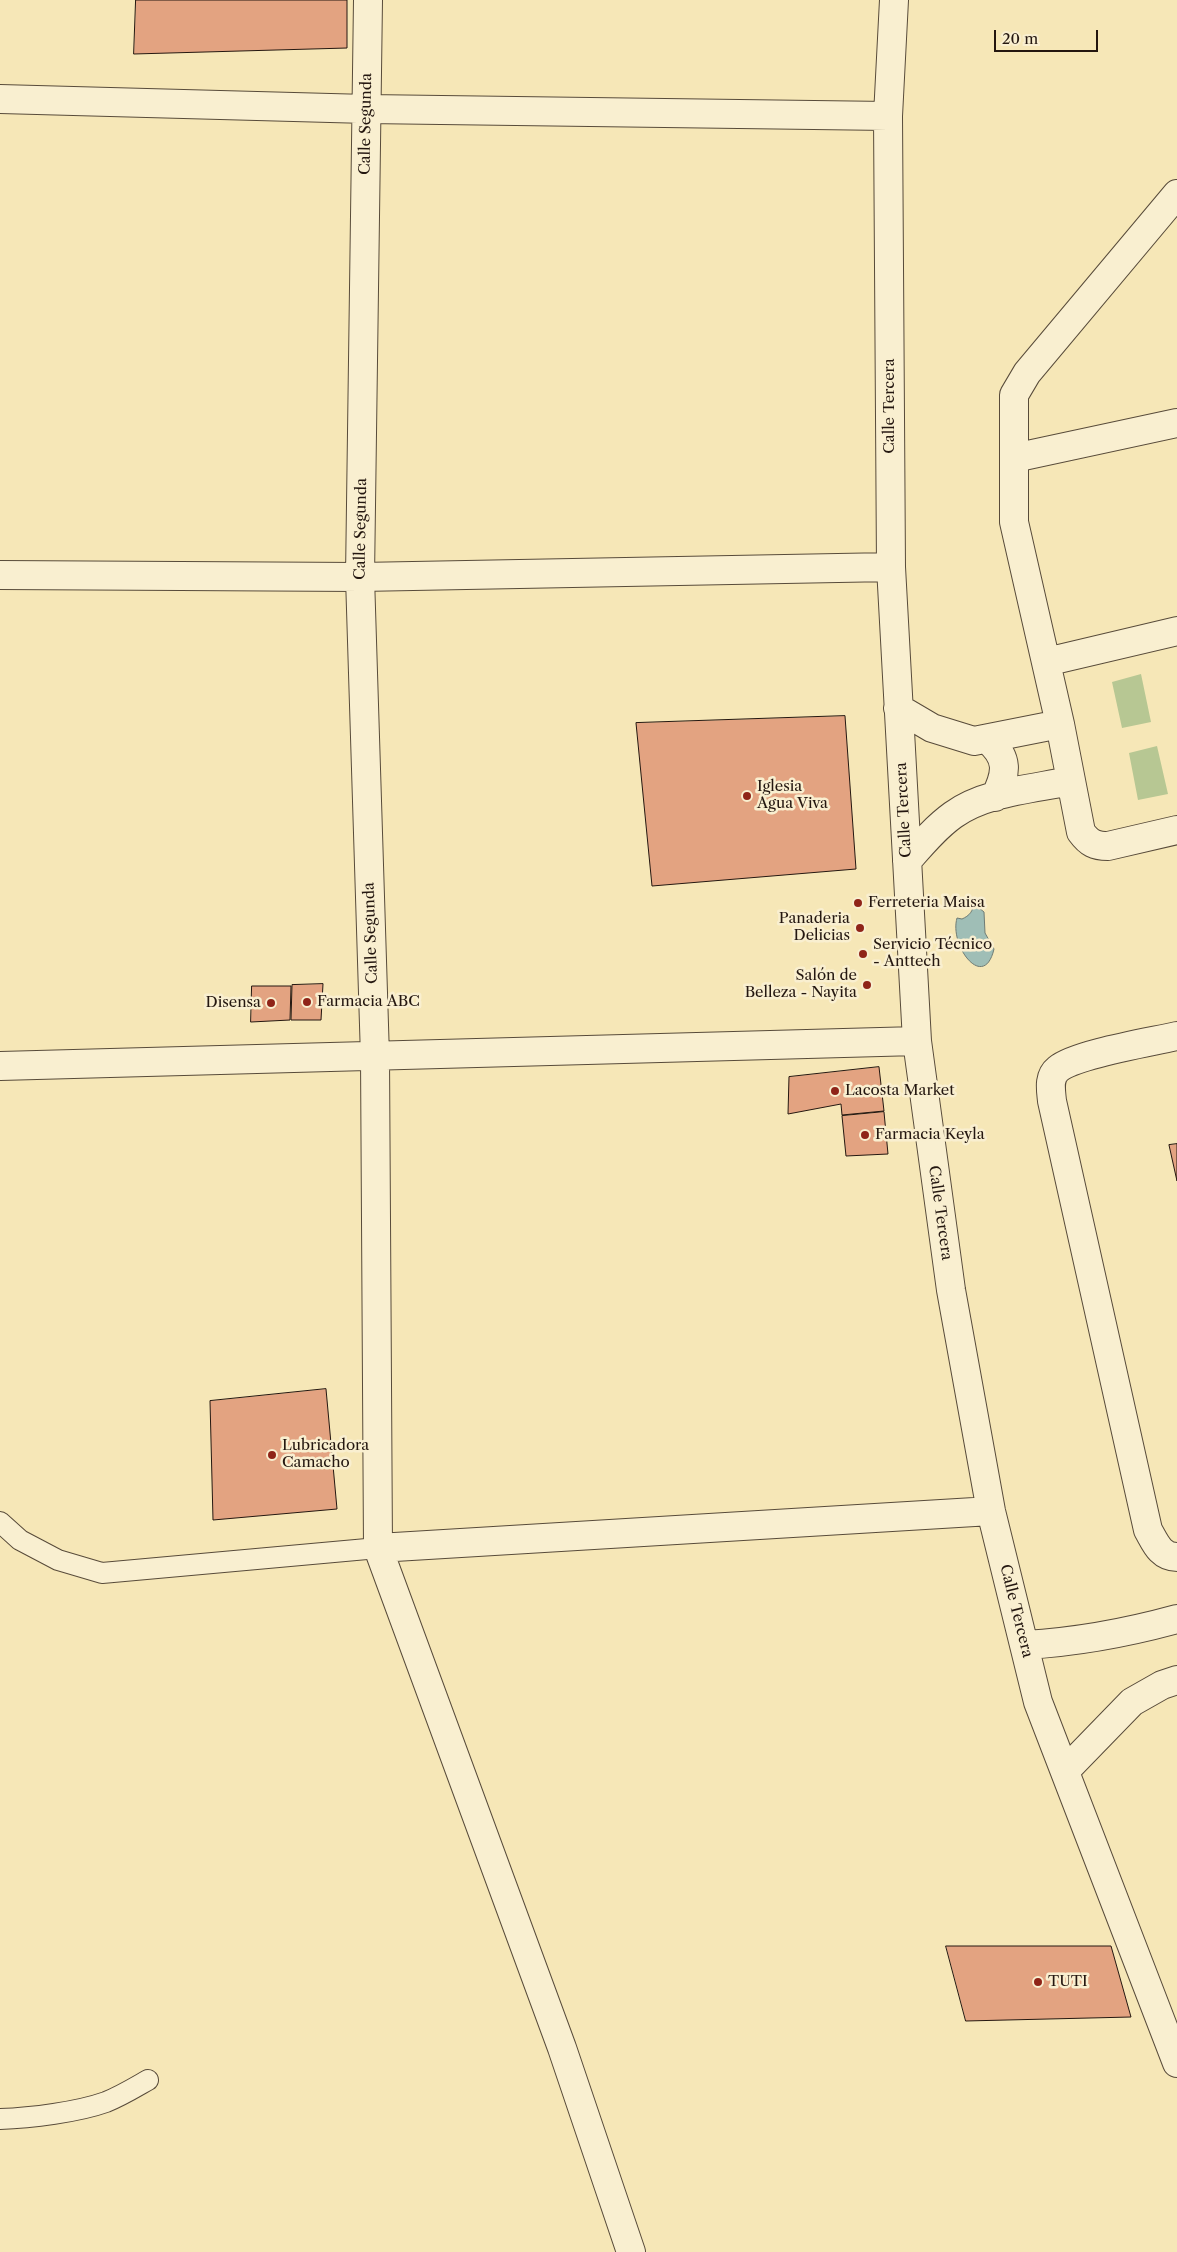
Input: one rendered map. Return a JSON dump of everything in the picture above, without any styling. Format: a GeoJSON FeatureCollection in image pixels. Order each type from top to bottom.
{"type":"FeatureCollection","features":[{"type":"Feature","properties":{"kind":"street","name":"Calle Segunda"},"geometry":{"type":"LineString","coordinates":[[368,0],[360,577],[376,1057],[378,1548],[562,2048],[631,2252]]}},
{"type":"Feature","properties":{"kind":"street","name":"Calle Tercera"},"geometry":{"type":"LineString","coordinates":[[894,0],[888,116],[891,566],[917,1041],[951,1290],[991,1511],[1038,1702],[1177,2064]]}},
{"type":"Feature","properties":{"kind":"street"},"geometry":{"type":"LineString","coordinates":[[0,99],[367,109],[888,116]]}},
{"type":"Feature","properties":{"kind":"street"},"geometry":{"type":"LineString","coordinates":[[1177,195],[1027,373],[1014,395],[1014,522],[1060,724],[1081,832],[1087,841],[1096,846],[1108,846],[1177,830]]}},
{"type":"Feature","properties":{"kind":"street"},"geometry":{"type":"LineString","coordinates":[[1014,458],[1177,423]]}},
{"type":"Feature","properties":{"kind":"street"},"geometry":{"type":"LineString","coordinates":[[0,575],[360,577],[891,566]]}},
{"type":"Feature","properties":{"kind":"street"},"geometry":{"type":"LineString","coordinates":[[1046,662],[1177,631]]}},
{"type":"Feature","properties":{"kind":"street"},"geometry":{"type":"LineString","coordinates":[[898,708],[932,728],[952,736],[974,741],[988,740],[1060,724]]}},
{"type":"Feature","properties":{"kind":"street"},"geometry":{"type":"LineString","coordinates":[[988,740],[998,749],[1005,768],[1003,782],[995,797]]}},
{"type":"Feature","properties":{"kind":"street"},"geometry":{"type":"LineString","coordinates":[[907,861],[937,828],[954,814],[978,802],[1070,782]]}},
{"type":"Feature","properties":{"kind":"street"},"geometry":{"type":"LineString","coordinates":[[1177,1036],[1073,1060],[1057,1070],[1050,1083],[1052,1101],[1148,1530],[1159,1550],[1170,1557],[1177,1557]]}},
{"type":"Feature","properties":{"kind":"street"},"geometry":{"type":"LineString","coordinates":[[0,1066],[917,1041]]}},
{"type":"Feature","properties":{"kind":"street"},"geometry":{"type":"LineString","coordinates":[[378,1548],[991,1511]]}},
{"type":"Feature","properties":{"kind":"street"},"geometry":{"type":"LineString","coordinates":[[1024,1644],[1070,1642],[1174,1623]]}},
{"type":"Feature","properties":{"kind":"street"},"geometry":{"type":"LineString","coordinates":[[1065,1771],[1132,1702],[1162,1685],[1177,1680]]}},
{"type":"Feature","properties":{"kind":"lane"},"geometry":{"type":"LineString","coordinates":[[0,1522],[20,1540],[58,1560],[102,1573],[378,1548]]}},
{"type":"Feature","properties":{"kind":"lane"},"geometry":{"type":"LineString","coordinates":[[0,2119],[20,2118],[90,2107],[120,2096],[148,2080]]}},
{"type":"Feature","properties":{"kind":"green space"},"geometry":{"type":"Polygon","coordinates":[[[1141,674],[1151,722],[1122,728],[1112,682],[1141,674]]]}},
{"type":"Feature","properties":{"kind":"green space"},"geometry":{"type":"Polygon","coordinates":[[[1157,746],[1168,794],[1138,800],[1129,753],[1157,746]]]}},
{"type":"Feature","properties":{"kind":"water"},"geometry":{"type":"Polygon","coordinates":[[[973,903],[984,912],[985,933],[994,949],[989,961],[983,966],[976,965],[969,960],[958,941],[956,929],[957,918],[962,919],[969,915],[973,908],[973,903]]]}},
{"type":"Feature","properties":{"kind":"building"},"geometry":{"type":"Polygon","coordinates":[[[136,0],[347,0],[347,48],[134,54],[136,0]]]}},
{"type":"Feature","properties":{"kind":"building","name":"Iglesia Agua Viva"},"geometry":{"type":"Polygon","coordinates":[[[845,716],[856,869],[652,886],[636,723],[845,716]]]}},
{"type":"Feature","properties":{"kind":"building","name":"Farmacia ABC"},"geometry":{"type":"Polygon","coordinates":[[[323,984],[321,1020],[291,1020],[292,985],[323,984]]]}},
{"type":"Feature","properties":{"kind":"building","name":"Disensa"},"geometry":{"type":"Polygon","coordinates":[[[252,986],[291,986],[290,1020],[251,1022],[252,986]]]}},
{"type":"Feature","properties":{"kind":"building","name":"Lacosta Market"},"geometry":{"type":"Polygon","coordinates":[[[879,1067],[884,1111],[842,1115],[841,1104],[788,1114],[789,1077],[879,1067]]]}},
{"type":"Feature","properties":{"kind":"building","name":"Farmacia Keyla"},"geometry":{"type":"Polygon","coordinates":[[[884,1112],[888,1154],[846,1156],[842,1116],[884,1112]]]}},
{"type":"Feature","properties":{"kind":"building"},"geometry":{"type":"Polygon","coordinates":[[[1177,1144],[1177,1181],[1169,1145],[1177,1144]]]}},
{"type":"Feature","properties":{"kind":"building","name":"Lubricadora Camacho"},"geometry":{"type":"Polygon","coordinates":[[[326,1389],[337,1509],[213,1520],[210,1401],[326,1389]]]}},
{"type":"Feature","properties":{"kind":"building","name":"TUTI"},"geometry":{"type":"Polygon","coordinates":[[[946,1946],[1111,1946],[1131,2017],[966,2021],[946,1946]]]}},
{"type":"Feature","properties":{"kind":"place","name":"Iglesia Agua Viva"},"geometry":{"type":"Point","coordinates":[747,796]}},
{"type":"Feature","properties":{"kind":"place","name":"Ferreteria Maisa"},"geometry":{"type":"Point","coordinates":[858,903]}},
{"type":"Feature","properties":{"kind":"place","name":"Panaderia Delicias"},"geometry":{"type":"Point","coordinates":[860,928]}},
{"type":"Feature","properties":{"kind":"place","name":"Servicio Técnico - Anttech"},"geometry":{"type":"Point","coordinates":[863,954]}},
{"type":"Feature","properties":{"kind":"place","name":"Salón de Belleza - Nayita"},"geometry":{"type":"Point","coordinates":[867,985]}},
{"type":"Feature","properties":{"kind":"place","name":"Farmacia ABC"},"geometry":{"type":"Point","coordinates":[307,1002]}},
{"type":"Feature","properties":{"kind":"place","name":"Disensa"},"geometry":{"type":"Point","coordinates":[271,1003]}},
{"type":"Feature","properties":{"kind":"place","name":"Lacosta Market"},"geometry":{"type":"Point","coordinates":[835,1091]}},
{"type":"Feature","properties":{"kind":"place","name":"Farmacia Keyla"},"geometry":{"type":"Point","coordinates":[865,1135]}},
{"type":"Feature","properties":{"kind":"place","name":"Lubricadora Camacho"},"geometry":{"type":"Point","coordinates":[272,1455]}},
{"type":"Feature","properties":{"kind":"place","name":"TUTI"},"geometry":{"type":"Point","coordinates":[1038,1982]}}]}
